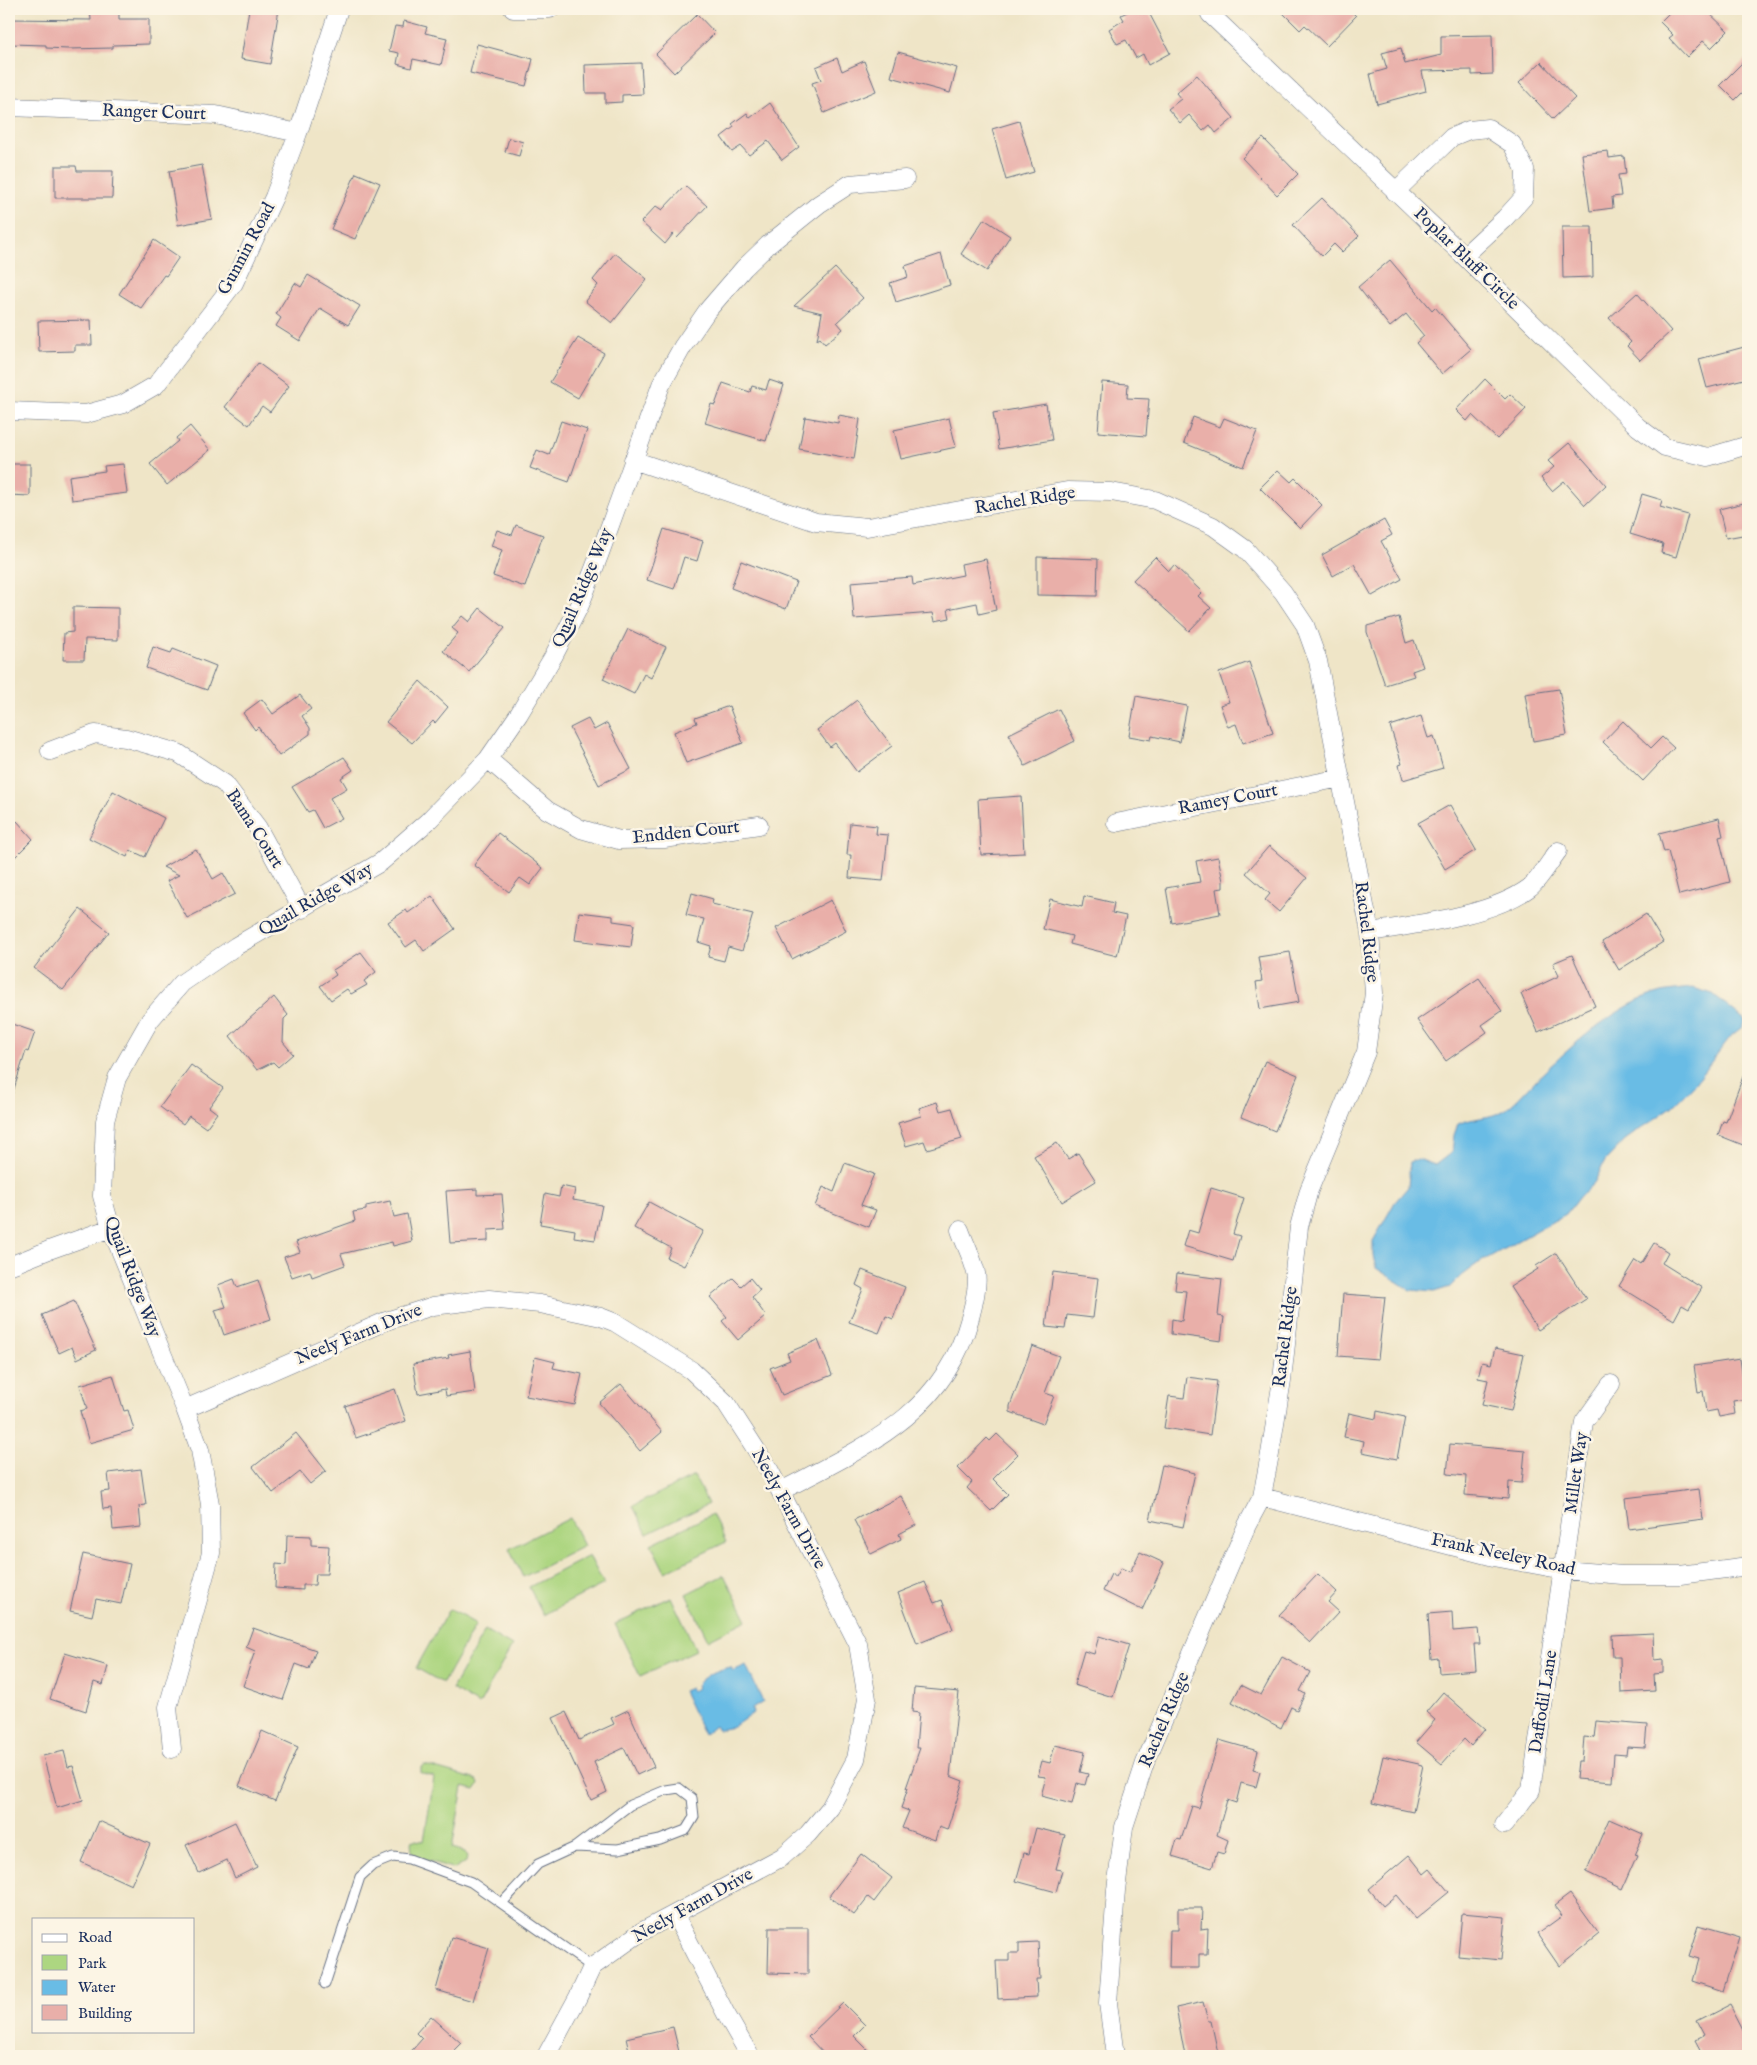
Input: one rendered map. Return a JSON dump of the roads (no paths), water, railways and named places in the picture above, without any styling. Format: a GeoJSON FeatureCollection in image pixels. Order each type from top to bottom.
{"type":"FeatureCollection","features":[{"type":"Feature","properties":{"kind":"street","name":"Gunnin Road"},"geometry":{"type":"LineString","coordinates":[[9,411],[86,414],[123,404],[156,385],[234,283],[274,197],[298,133],[339,9]]}},
{"type":"Feature","properties":{"kind":"street"},"geometry":{"type":"LineString","coordinates":[[513,9],[550,9]]}},
{"type":"Feature","properties":{"kind":"street","name":"Poplar Bluff Circle"},"geometry":{"type":"LineString","coordinates":[[1208,9],[1210,14],[1464,256],[1638,427],[1665,447],[1708,457],[1748,445]]}},
{"type":"Feature","properties":{"kind":"street","name":"Ranger Court"},"geometry":{"type":"LineString","coordinates":[[9,107],[216,115],[298,133]]}},
{"type":"Feature","properties":{"kind":"street"},"geometry":{"type":"LineString","coordinates":[[1395,192],[1452,137],[1468,130],[1488,128],[1512,144],[1525,169],[1524,196],[1505,218],[1464,256]]}},
{"type":"Feature","properties":{"kind":"street","name":"Quail Ridge Way"},"geometry":{"type":"LineString","coordinates":[[172,1749],[168,1707],[211,1553],[210,1504],[200,1450],[111,1228],[102,1196],[105,1121],[117,1078],[150,1020],[182,983],[236,946],[381,862],[427,822],[488,759],[519,714],[553,657],[580,605],[661,385],[682,346],[707,311],[744,268],[794,222],[850,184],[905,179]]}},
{"type":"Feature","properties":{"kind":"street","name":"Rachel Ridge"},"geometry":{"type":"LineString","coordinates":[[633,460],[816,522],[867,527],[1067,491],[1111,492],[1155,500],[1213,526],[1245,549],[1283,592],[1305,625],[1318,661],[1370,932],[1374,993],[1366,1052],[1309,1190],[1299,1227],[1282,1380],[1262,1497],[1247,1525],[1146,1763],[1124,1827],[1116,1890],[1108,2003],[1115,2056]]}},
{"type":"Feature","properties":{"kind":"street","name":"Bama Court"},"geometry":{"type":"LineString","coordinates":[[50,751],[95,734],[126,738],[178,753],[225,784],[258,828],[302,909]]}},
{"type":"Feature","properties":{"kind":"street","name":"Endden Court"},"geometry":{"type":"LineString","coordinates":[[488,759],[547,810],[581,830],[619,840],[664,839],[759,825]]}},
{"type":"Feature","properties":{"kind":"street","name":"Ramey Court"},"geometry":{"type":"LineString","coordinates":[[1116,823],[1341,778]]}},
{"type":"Feature","properties":{"kind":"street"},"geometry":{"type":"LineString","coordinates":[[1370,932],[1440,920],[1508,900],[1531,887],[1558,851]]}},
{"type":"Feature","properties":{"kind":"street"},"geometry":{"type":"LineString","coordinates":[[9,1266],[111,1228]]}},
{"type":"Feature","properties":{"kind":"street"},"geometry":{"type":"LineString","coordinates":[[781,1491],[851,1454],[902,1422],[946,1375],[965,1336],[973,1306],[977,1274],[960,1230]]}},
{"type":"Feature","properties":{"kind":"street","name":"Neely Farm Drive"},"geometry":{"type":"LineString","coordinates":[[185,1409],[377,1324],[433,1306],[490,1299],[540,1304],[601,1317],[616,1323],[691,1370],[726,1403],[770,1471],[858,1644],[867,1699],[856,1759],[830,1808],[808,1834],[782,1857],[641,1932],[592,1967],[546,2056]]}},
{"type":"Feature","properties":{"kind":"street","name":"Millet Way"},"geometry":{"type":"LineString","coordinates":[[1564,1570],[1584,1422],[1611,1384]]}},
{"type":"Feature","properties":{"kind":"street","name":"Frank Neeley Road"},"geometry":{"type":"LineString","coordinates":[[1262,1497],[1494,1557],[1564,1570],[1622,1575],[1680,1575],[1748,1566]]}},
{"type":"Feature","properties":{"kind":"street","name":"Daffodil Lane"},"geometry":{"type":"LineString","coordinates":[[1504,1825],[1531,1790],[1564,1570]]}},
{"type":"Feature","properties":{"kind":"street"},"geometry":{"type":"LineString","coordinates":[[676,1915],[726,2014],[750,2056]]}},
{"type":"Feature","properties":{"kind":"lane"},"geometry":{"type":"LineString","coordinates":[[502,1904],[538,1864],[575,1847],[630,1805],[666,1790],[679,1788],[692,1798],[694,1817],[686,1830],[660,1840],[618,1849],[575,1847]]}},
{"type":"Feature","properties":{"kind":"lane"},"geometry":{"type":"LineString","coordinates":[[325,1984],[360,1877],[373,1865],[392,1857],[409,1859],[471,1882],[592,1967]]}},
{"type":"Feature","properties":{"kind":"water"},"geometry":{"type":"Polygon","coordinates":[[[1693,988],[1713,994],[1745,1020],[1742,1027],[1731,1036],[1691,1088],[1673,1106],[1625,1140],[1605,1161],[1594,1183],[1579,1197],[1566,1214],[1477,1264],[1450,1287],[1434,1292],[1410,1290],[1376,1268],[1373,1256],[1373,1241],[1395,1202],[1408,1187],[1410,1162],[1418,1159],[1435,1165],[1452,1152],[1454,1135],[1458,1124],[1505,1110],[1538,1077],[1583,1037],[1630,1005],[1662,992],[1693,988]]]}},
{"type":"Feature","properties":{"kind":"water"},"geometry":{"type":"Polygon","coordinates":[[[746,1665],[763,1702],[752,1709],[753,1713],[733,1727],[718,1730],[715,1726],[704,1735],[683,1691],[690,1688],[692,1691],[697,1688],[696,1685],[716,1671],[731,1667],[733,1671],[746,1665]]]}}]}
